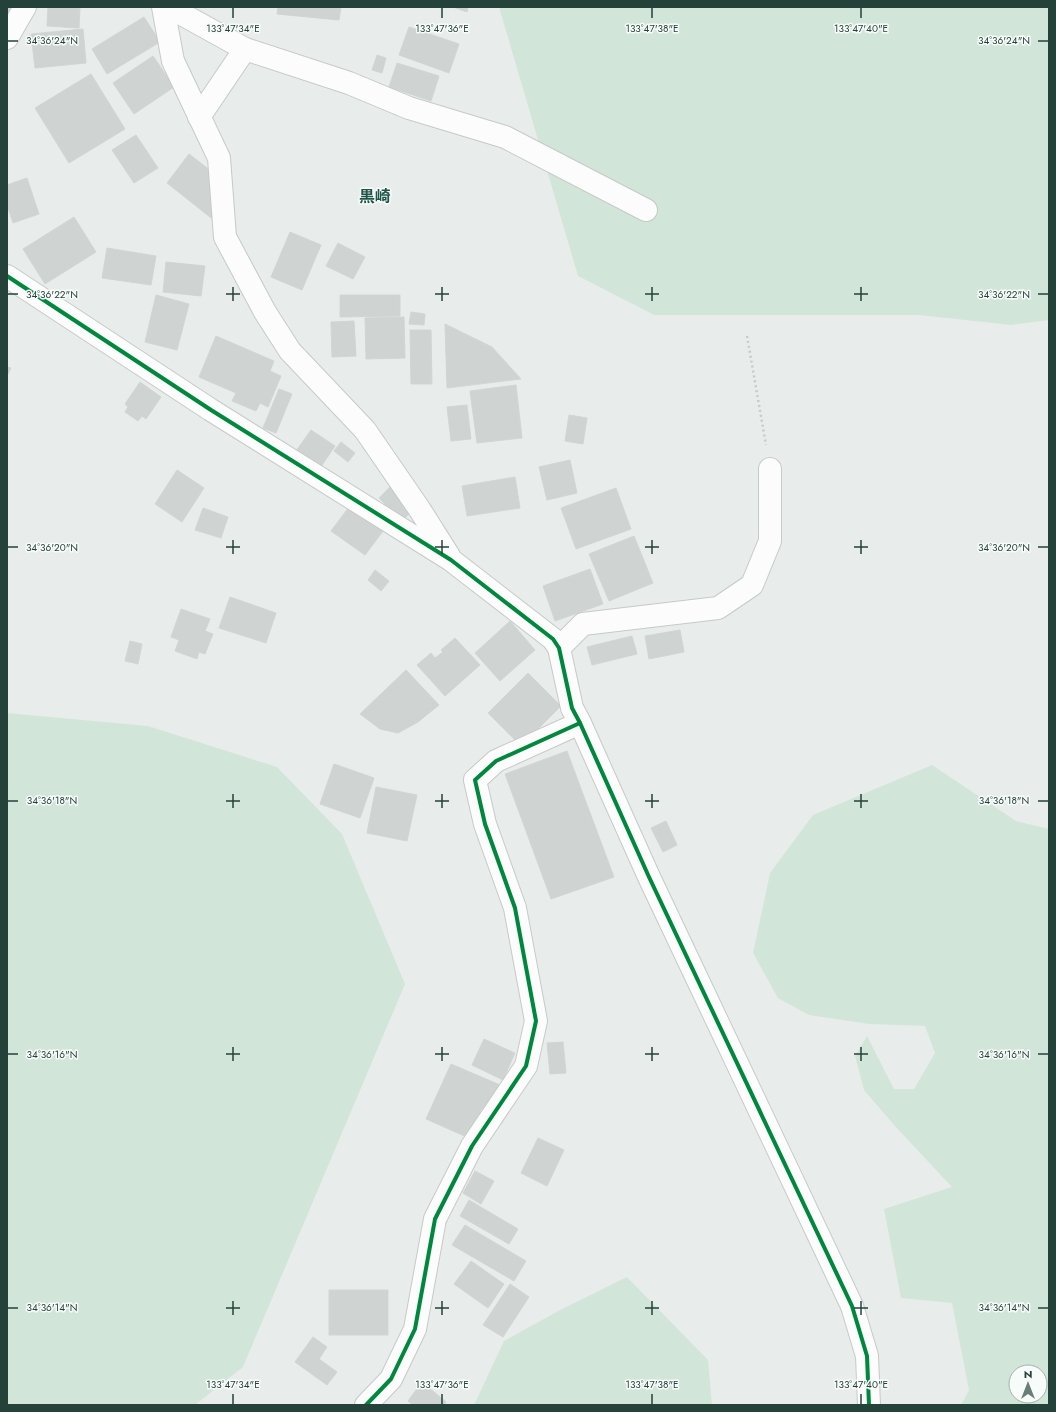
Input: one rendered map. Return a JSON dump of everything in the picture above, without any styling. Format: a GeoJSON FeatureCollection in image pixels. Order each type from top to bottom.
{"type":"FeatureCollection","features":[{"type":"Feature","properties":{"kind":"street"},"geometry":{"type":"LineString","coordinates":[[7,38],[25,7]]}},
{"type":"Feature","properties":{"kind":"street"},"geometry":{"type":"LineString","coordinates":[[163,7],[173,61],[219,158],[225,237],[265,312],[290,351],[365,430],[420,510],[451,560]]}},
{"type":"Feature","properties":{"kind":"street"},"geometry":{"type":"LineString","coordinates":[[169,7],[245,49],[349,83],[409,108],[505,137],[646,210]]}},
{"type":"Feature","properties":{"kind":"street"},"geometry":{"type":"LineString","coordinates":[[199,117],[245,49]]}},
{"type":"Feature","properties":{"kind":"street"},"geometry":{"type":"LineString","coordinates":[[7,276],[211,410],[451,560],[553,639],[559,648],[572,708],[656,891],[852,1306],[867,1356],[869,1405]]}},
{"type":"Feature","properties":{"kind":"street"},"geometry":{"type":"LineString","coordinates":[[559,648],[583,624],[718,608],[752,585],[770,541],[770,469]]}},
{"type":"Feature","properties":{"kind":"street"},"geometry":{"type":"LineString","coordinates":[[366,1405],[391,1379],[415,1329],[436,1219],[472,1146],[526,1066],[536,1021],[515,908],[484,824],[476,780],[496,761],[580,723]]}},
{"type":"Feature","properties":{"kind":"path"},"geometry":{"type":"LineString","coordinates":[[747,336],[770,469]]}},
{"type":"Feature","properties":{"kind":"green space"},"geometry":{"type":"Polygon","coordinates":[[[499,7],[1049,7],[1049,320],[1011,325],[919,315],[654,315],[578,276],[499,7]]]}},
{"type":"Feature","properties":{"kind":"green space"},"geometry":{"type":"Polygon","coordinates":[[[7,713],[148,726],[277,767],[342,834],[405,984],[243,1367],[195,1405],[7,1405],[7,713]]]}},
{"type":"Feature","properties":{"kind":"green space"},"geometry":{"type":"Polygon","coordinates":[[[932,765],[1016,821],[1049,829],[1049,1405],[961,1405],[969,1390],[952,1303],[901,1298],[884,1209],[952,1187],[894,1125],[864,1090],[855,1056],[867,1036],[894,1089],[914,1089],[935,1053],[925,1026],[869,1024],[809,1015],[778,998],[753,953],[770,873],[813,815],[932,765]]]}},
{"type":"Feature","properties":{"kind":"green space"},"geometry":{"type":"Polygon","coordinates":[[[627,1277],[708,1360],[712,1405],[474,1405],[504,1341],[562,1309],[627,1277]]]}},
{"type":"Feature","properties":{"kind":"building"},"geometry":{"type":"Polygon","coordinates":[[[7,7],[18,7],[7,17],[7,7]]]}},
{"type":"Feature","properties":{"kind":"building"},"geometry":{"type":"Polygon","coordinates":[[[48,7],[80,7],[79,28],[47,26],[48,7]]]}},
{"type":"Feature","properties":{"kind":"building"},"geometry":{"type":"Polygon","coordinates":[[[278,7],[341,7],[339,20],[277,14],[278,7]]]}},
{"type":"Feature","properties":{"kind":"building"},"geometry":{"type":"Polygon","coordinates":[[[453,7],[468,7],[467,12],[453,7]]]}},
{"type":"Feature","properties":{"kind":"building"},"geometry":{"type":"Polygon","coordinates":[[[144,17],[160,42],[107,74],[92,49],[144,17]]]}},
{"type":"Feature","properties":{"kind":"building"},"geometry":{"type":"Polygon","coordinates":[[[409,27],[459,44],[449,73],[399,55],[409,27]]]}},
{"type":"Feature","properties":{"kind":"building"},"geometry":{"type":"Polygon","coordinates":[[[83,29],[86,63],[35,68],[31,34],[83,29]]]}},
{"type":"Feature","properties":{"kind":"building"},"geometry":{"type":"Polygon","coordinates":[[[377,55],[386,58],[382,73],[372,70],[377,55]]]}},
{"type":"Feature","properties":{"kind":"building"},"geometry":{"type":"Polygon","coordinates":[[[153,56],[174,87],[134,114],[113,83],[153,56]]]}},
{"type":"Feature","properties":{"kind":"building"},"geometry":{"type":"Polygon","coordinates":[[[397,63],[439,76],[431,101],[389,87],[397,63]]]}},
{"type":"Feature","properties":{"kind":"building"},"geometry":{"type":"Polygon","coordinates":[[[91,74],[125,129],[69,163],[35,108],[91,74]]]}},
{"type":"Feature","properties":{"kind":"building"},"geometry":{"type":"Polygon","coordinates":[[[136,135],[158,168],[134,183],[112,150],[136,135]]]}},
{"type":"Feature","properties":{"kind":"building"},"geometry":{"type":"Polygon","coordinates":[[[189,154],[211,171],[215,221],[167,183],[189,154]]]}},
{"type":"Feature","properties":{"kind":"building"},"geometry":{"type":"Polygon","coordinates":[[[27,178],[39,214],[13,223],[7,205],[7,185],[27,178]]]}},
{"type":"Feature","properties":{"kind":"building"},"geometry":{"type":"Polygon","coordinates":[[[74,217],[96,252],[45,284],[23,249],[74,217]]]}},
{"type":"Feature","properties":{"kind":"building"},"geometry":{"type":"Polygon","coordinates":[[[290,232],[321,245],[302,290],[271,277],[290,232]]]}},
{"type":"Feature","properties":{"kind":"building"},"geometry":{"type":"Polygon","coordinates":[[[338,243],[365,257],[353,279],[326,266],[338,243]]]}},
{"type":"Feature","properties":{"kind":"building"},"geometry":{"type":"Polygon","coordinates":[[[107,248],[156,256],[151,285],[102,278],[107,248]]]}},
{"type":"Feature","properties":{"kind":"building"},"geometry":{"type":"Polygon","coordinates":[[[166,262],[205,266],[201,296],[163,292],[166,262]]]}},
{"type":"Feature","properties":{"kind":"building"},"geometry":{"type":"Polygon","coordinates":[[[156,295],[189,304],[177,350],[145,342],[156,295]]]}},
{"type":"Feature","properties":{"kind":"building"},"geometry":{"type":"Polygon","coordinates":[[[340,295],[400,295],[400,316],[340,317],[340,295]]]}},
{"type":"Feature","properties":{"kind":"building"},"geometry":{"type":"Polygon","coordinates":[[[411,312],[425,314],[424,325],[409,324],[411,312]]]}},
{"type":"Feature","properties":{"kind":"building"},"geometry":{"type":"Polygon","coordinates":[[[404,317],[405,358],[366,359],[365,318],[404,317]]]}},
{"type":"Feature","properties":{"kind":"building"},"geometry":{"type":"Polygon","coordinates":[[[354,321],[356,356],[332,357],[331,322],[354,321]]]}},
{"type":"Feature","properties":{"kind":"building"},"geometry":{"type":"Polygon","coordinates":[[[445,324],[492,347],[521,379],[447,388],[445,324]]]}},
{"type":"Feature","properties":{"kind":"building"},"geometry":{"type":"Polygon","coordinates":[[[410,330],[431,330],[432,384],[411,384],[410,330]]]}},
{"type":"Feature","properties":{"kind":"building"},"geometry":{"type":"Polygon","coordinates":[[[216,336],[274,361],[270,371],[281,376],[268,407],[260,403],[256,411],[232,401],[236,393],[199,377],[216,336]]]}},
{"type":"Feature","properties":{"kind":"building"},"geometry":{"type":"Polygon","coordinates":[[[7,367],[11,368],[7,376],[7,367]]]}},
{"type":"Feature","properties":{"kind":"building"},"geometry":{"type":"Polygon","coordinates":[[[140,382],[161,397],[146,419],[142,416],[138,421],[125,412],[128,407],[125,404],[140,382]]]}},
{"type":"Feature","properties":{"kind":"building"},"geometry":{"type":"Polygon","coordinates":[[[516,385],[522,438],[477,443],[470,391],[516,385]]]}},
{"type":"Feature","properties":{"kind":"building"},"geometry":{"type":"Polygon","coordinates":[[[279,389],[292,394],[276,433],[263,428],[279,389]]]}},
{"type":"Feature","properties":{"kind":"building"},"geometry":{"type":"Polygon","coordinates":[[[467,405],[471,439],[451,441],[447,407],[467,405]]]}},
{"type":"Feature","properties":{"kind":"building"},"geometry":{"type":"Polygon","coordinates":[[[569,415],[587,418],[583,444],[565,441],[569,415]]]}},
{"type":"Feature","properties":{"kind":"building"},"geometry":{"type":"Polygon","coordinates":[[[311,430],[335,446],[320,468],[296,451],[311,430]]]}},
{"type":"Feature","properties":{"kind":"building"},"geometry":{"type":"Polygon","coordinates":[[[341,442],[355,453],[348,462],[334,451],[341,442]]]}},
{"type":"Feature","properties":{"kind":"building"},"geometry":{"type":"Polygon","coordinates":[[[570,460],[577,493],[547,500],[539,467],[570,460]]]}},
{"type":"Feature","properties":{"kind":"building"},"geometry":{"type":"Polygon","coordinates":[[[177,470],[204,488],[182,522],[155,504],[177,470]]]}},
{"type":"Feature","properties":{"kind":"building"},"geometry":{"type":"Polygon","coordinates":[[[515,477],[520,508],[467,516],[462,486],[515,477]]]}},
{"type":"Feature","properties":{"kind":"building"},"geometry":{"type":"Polygon","coordinates":[[[393,484],[416,507],[402,521],[379,498],[393,484]]]}},
{"type":"Feature","properties":{"kind":"building"},"geometry":{"type":"Polygon","coordinates":[[[616,488],[631,529],[576,549],[561,508],[616,488]]]}},
{"type":"Feature","properties":{"kind":"building"},"geometry":{"type":"Polygon","coordinates":[[[349,507],[383,531],[365,555],[331,531],[349,507]]]}},
{"type":"Feature","properties":{"kind":"building"},"geometry":{"type":"Polygon","coordinates":[[[203,508],[228,517],[221,538],[195,530],[203,508]]]}},
{"type":"Feature","properties":{"kind":"building"},"geometry":{"type":"Polygon","coordinates":[[[634,536],[653,583],[609,601],[589,554],[634,536]]]}},
{"type":"Feature","properties":{"kind":"building"},"geometry":{"type":"Polygon","coordinates":[[[590,569],[603,604],[555,621],[543,586],[590,569]]]}},
{"type":"Feature","properties":{"kind":"building"},"geometry":{"type":"Polygon","coordinates":[[[375,570],[389,581],[381,591],[368,580],[375,570]]]}},
{"type":"Feature","properties":{"kind":"building"},"geometry":{"type":"Polygon","coordinates":[[[230,597],[276,613],[266,643],[219,628],[230,597]]]}},
{"type":"Feature","properties":{"kind":"building"},"geometry":{"type":"Polygon","coordinates":[[[181,609],[210,619],[205,631],[213,634],[205,654],[199,652],[197,659],[175,651],[179,640],[171,637],[181,609]]]}},
{"type":"Feature","properties":{"kind":"building"},"geometry":{"type":"Polygon","coordinates":[[[510,621],[535,650],[500,681],[475,653],[510,621]]]}},
{"type":"Feature","properties":{"kind":"building"},"geometry":{"type":"Polygon","coordinates":[[[680,630],[684,652],[649,659],[645,636],[680,630]]]}},
{"type":"Feature","properties":{"kind":"building"},"geometry":{"type":"Polygon","coordinates":[[[632,636],[637,654],[592,665],[587,647],[632,636]]]}},
{"type":"Feature","properties":{"kind":"building"},"geometry":{"type":"Polygon","coordinates":[[[455,638],[480,665],[445,696],[417,665],[431,653],[435,658],[443,652],[441,650],[455,638]]]}},
{"type":"Feature","properties":{"kind":"building"},"geometry":{"type":"Polygon","coordinates":[[[130,641],[142,644],[138,664],[125,661],[130,641]]]}},
{"type":"Feature","properties":{"kind":"building"},"geometry":{"type":"Polygon","coordinates":[[[406,670],[439,705],[418,722],[398,733],[380,729],[360,714],[406,670]]]}},
{"type":"Feature","properties":{"kind":"building"},"geometry":{"type":"Polygon","coordinates":[[[528,673],[561,706],[521,746],[488,713],[528,673]]]}},
{"type":"Feature","properties":{"kind":"building"},"geometry":{"type":"Polygon","coordinates":[[[567,751],[614,877],[551,899],[505,774],[567,751]]]}},
{"type":"Feature","properties":{"kind":"building"},"geometry":{"type":"Polygon","coordinates":[[[334,764],[374,778],[360,818],[320,804],[334,764]]]}},
{"type":"Feature","properties":{"kind":"building"},"geometry":{"type":"Polygon","coordinates":[[[376,787],[417,795],[407,841],[367,833],[376,787]]]}},
{"type":"Feature","properties":{"kind":"building"},"geometry":{"type":"Polygon","coordinates":[[[666,821],[677,845],[663,852],[651,828],[666,821]]]}},
{"type":"Feature","properties":{"kind":"building"},"geometry":{"type":"Polygon","coordinates":[[[484,1039],[515,1053],[503,1080],[472,1065],[484,1039]]]}},
{"type":"Feature","properties":{"kind":"building"},"geometry":{"type":"Polygon","coordinates":[[[563,1042],[566,1073],[550,1074],[547,1043],[563,1042]]]}},
{"type":"Feature","properties":{"kind":"building"},"geometry":{"type":"Polygon","coordinates":[[[451,1064],[500,1085],[489,1111],[482,1108],[469,1138],[426,1119],[451,1064]]]}},
{"type":"Feature","properties":{"kind":"building"},"geometry":{"type":"Polygon","coordinates":[[[538,1138],[564,1150],[547,1186],[521,1173],[538,1138]]]}},
{"type":"Feature","properties":{"kind":"building"},"geometry":{"type":"Polygon","coordinates":[[[475,1171],[494,1181],[481,1204],[463,1193],[475,1171]]]}},
{"type":"Feature","properties":{"kind":"building"},"geometry":{"type":"Polygon","coordinates":[[[469,1200],[518,1229],[509,1244],[460,1216],[469,1200]]]}},
{"type":"Feature","properties":{"kind":"building"},"geometry":{"type":"Polygon","coordinates":[[[465,1225],[526,1261],[514,1281],[452,1245],[465,1225]]]}},
{"type":"Feature","properties":{"kind":"building"},"geometry":{"type":"Polygon","coordinates":[[[471,1261],[504,1284],[488,1308],[454,1284],[471,1261]]]}},
{"type":"Feature","properties":{"kind":"building"},"geometry":{"type":"Polygon","coordinates":[[[510,1284],[529,1297],[503,1337],[483,1325],[510,1284]]]}},
{"type":"Feature","properties":{"kind":"building"},"geometry":{"type":"Polygon","coordinates":[[[329,1290],[388,1290],[388,1335],[329,1335],[329,1290]]]}},
{"type":"Feature","properties":{"kind":"building"},"geometry":{"type":"Polygon","coordinates":[[[313,1337],[327,1347],[319,1359],[337,1372],[327,1385],[295,1362],[313,1337]]]}},
{"type":"Feature","properties":{"kind":"building"},"geometry":{"type":"Polygon","coordinates":[[[422,1382],[446,1402],[444,1405],[413,1405],[408,1401],[422,1382]]]}},
{"type":"Feature","properties":{"kind":"cycle path"},"geometry":{"type":"LineString","coordinates":[[7,276],[211,410],[451,560],[553,639],[559,648],[572,708],[649,877],[852,1306],[867,1356],[869,1405]]}},
{"type":"Feature","properties":{"kind":"cycle path"},"geometry":{"type":"LineString","coordinates":[[366,1405],[391,1379],[415,1329],[435,1219],[472,1146],[526,1066],[536,1021],[515,908],[485,824],[475,780],[496,761],[580,723]]}},
{"type":"Feature","properties":{"kind":"district","name":"黒崎"},"geometry":{"type":"Point","coordinates":[375,196]}}]}
